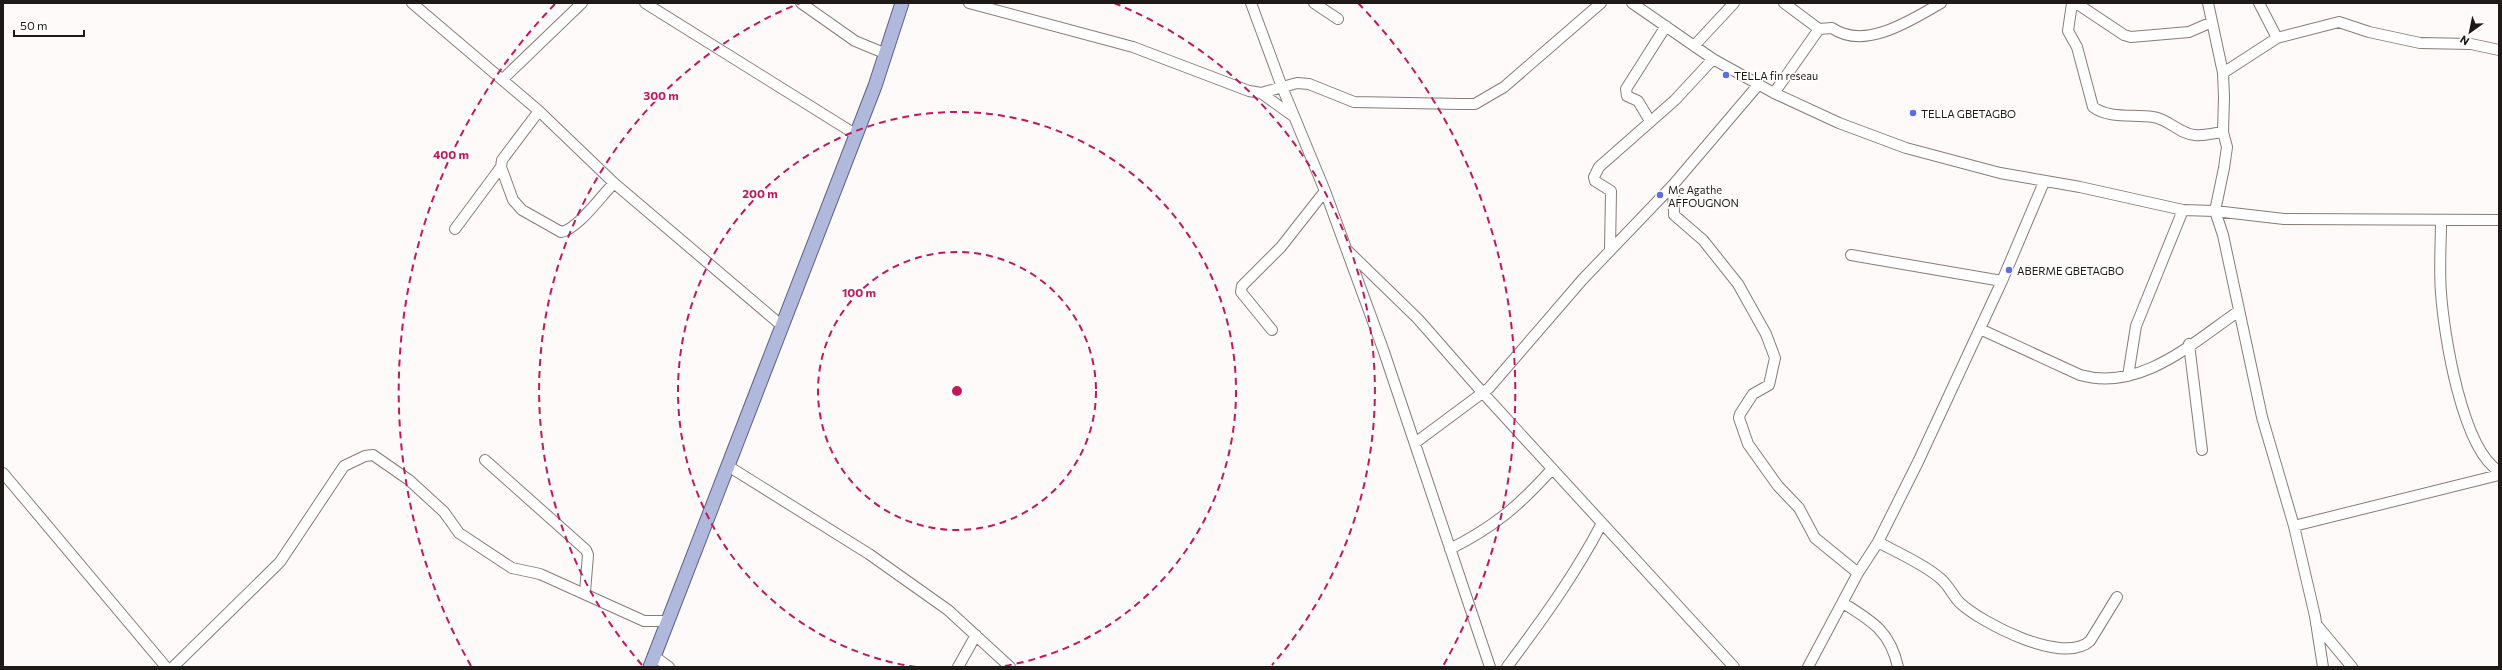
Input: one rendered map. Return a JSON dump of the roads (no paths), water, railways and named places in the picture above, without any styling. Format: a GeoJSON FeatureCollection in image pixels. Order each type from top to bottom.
{"type":"FeatureCollection","features":[{"type":"Feature","properties":{"kind":"main road"},"geometry":{"type":"LineString","coordinates":[[652,662],[665,622],[728,466],[854,134],[875,86],[884,54],[902,3]]}},
{"type":"Feature","properties":{"kind":"street"},"geometry":{"type":"LineString","coordinates":[[412,3],[539,110],[614,183],[781,325]]}},
{"type":"Feature","properties":{"kind":"street"},"geometry":{"type":"LineString","coordinates":[[503,79],[582,3]]}},
{"type":"Feature","properties":{"kind":"street"},"geometry":{"type":"LineString","coordinates":[[645,3],[854,134]]}},
{"type":"Feature","properties":{"kind":"street"},"geometry":{"type":"LineString","coordinates":[[801,3],[855,41],[884,54]]}},
{"type":"Feature","properties":{"kind":"street"},"geometry":{"type":"LineString","coordinates":[[969,3],[1133,47],[1250,91],[1261,93],[1293,116]]}},
{"type":"Feature","properties":{"kind":"street"},"geometry":{"type":"LineString","coordinates":[[1251,3],[1293,116],[1325,191],[1415,443],[1490,667]]}},
{"type":"Feature","properties":{"kind":"street"},"geometry":{"type":"LineString","coordinates":[[1314,3],[1338,19]]}},
{"type":"Feature","properties":{"kind":"street"},"geometry":{"type":"LineString","coordinates":[[1261,93],[1297,83],[1309,84],[1341,99],[1354,102],[1475,104],[1504,87],[1601,3]]}},
{"type":"Feature","properties":{"kind":"street"},"geometry":{"type":"LineString","coordinates":[[1632,3],[1712,59],[1774,93],[1839,123],[1906,148],[2000,173],[2183,210],[2215,211],[2284,219],[2499,220]]}},
{"type":"Feature","properties":{"kind":"street"},"geometry":{"type":"LineString","coordinates":[[1694,46],[1734,3]]}},
{"type":"Feature","properties":{"kind":"street"},"geometry":{"type":"LineString","coordinates":[[1784,3],[1820,29],[1832,28],[1842,34],[1852,37],[1871,36],[1889,30],[1942,3]]}},
{"type":"Feature","properties":{"kind":"street"},"geometry":{"type":"LineString","coordinates":[[2072,3],[2068,31],[2077,47],[2093,107],[2100,112],[2108,114],[2154,117],[2185,133],[2196,135],[2223,132]]}},
{"type":"Feature","properties":{"kind":"street"},"geometry":{"type":"LineString","coordinates":[[2076,3],[2120,32],[2131,37],[2189,32],[2212,22]]}},
{"type":"Feature","properties":{"kind":"street"},"geometry":{"type":"LineString","coordinates":[[2208,3],[2223,73],[2223,132],[2226,147],[2224,168],[2215,211],[2262,417],[2294,526],[2316,624],[2323,667]]}},
{"type":"Feature","properties":{"kind":"street"},"geometry":{"type":"LineString","coordinates":[[2259,3],[2277,38]]}},
{"type":"Feature","properties":{"kind":"street"},"geometry":{"type":"LineString","coordinates":[[2223,73],[2277,38],[2338,22],[2369,32],[2420,43],[2471,44],[2499,50]]}},
{"type":"Feature","properties":{"kind":"street"},"geometry":{"type":"LineString","coordinates":[[1650,121],[1638,101],[1627,96],[1626,89],[1666,26]]}},
{"type":"Feature","properties":{"kind":"street"},"geometry":{"type":"LineString","coordinates":[[1774,93],[1820,29]]}},
{"type":"Feature","properties":{"kind":"street"},"geometry":{"type":"LineString","coordinates":[[1610,251],[1610,191],[1598,183],[1594,177],[1599,167],[1675,100],[1712,59]]}},
{"type":"Feature","properties":{"kind":"street"},"geometry":{"type":"LineString","coordinates":[[1415,443],[1482,392],[1673,184],[1759,84]]}},
{"type":"Feature","properties":{"kind":"street"},"geometry":{"type":"LineString","coordinates":[[455,230],[500,167],[502,160],[539,110]]}},
{"type":"Feature","properties":{"kind":"street"},"geometry":{"type":"LineString","coordinates":[[500,167],[513,200],[522,210],[561,232],[566,231],[579,220],[614,183]]}},
{"type":"Feature","properties":{"kind":"street"},"geometry":{"type":"LineString","coordinates":[[1808,667],[1858,573],[1878,542],[1918,462],[2002,281],[2044,182]]}},
{"type":"Feature","properties":{"kind":"street"},"geometry":{"type":"LineString","coordinates":[[1673,184],[1674,215],[1703,240],[1738,284],[1766,334],[1775,358],[1769,385],[1754,394],[1740,414],[1739,418],[1748,444],[1778,486],[1799,508],[1815,538],[1858,573]]}},
{"type":"Feature","properties":{"kind":"street"},"geometry":{"type":"LineString","coordinates":[[1272,330],[1242,292],[1242,286],[1281,247],[1325,191]]}},
{"type":"Feature","properties":{"kind":"street"},"geometry":{"type":"LineString","coordinates":[[2128,376],[2136,326],[2183,210]]}},
{"type":"Feature","properties":{"kind":"street"},"geometry":{"type":"LineString","coordinates":[[2442,220],[2440,292],[2448,347],[2459,396],[2476,442],[2492,467],[2499,471]]}},
{"type":"Feature","properties":{"kind":"street"},"geometry":{"type":"LineString","coordinates":[[1346,250],[1418,319],[1482,392],[1734,667]]}},
{"type":"Feature","properties":{"kind":"street"},"geometry":{"type":"LineString","coordinates":[[1851,255],[2002,281]]}},
{"type":"Feature","properties":{"kind":"street"},"geometry":{"type":"LineString","coordinates":[[1980,329],[2080,375],[2093,379],[2139,374],[2160,365],[2239,311]]}},
{"type":"Feature","properties":{"kind":"street"},"geometry":{"type":"LineString","coordinates":[[2189,344],[2202,450]]}},
{"type":"Feature","properties":{"kind":"street"},"geometry":{"type":"LineString","coordinates":[[173,667],[280,562],[344,466],[365,456],[373,455],[409,480],[444,512],[459,533],[512,568],[540,574],[585,592],[644,621],[665,622]]}},
{"type":"Feature","properties":{"kind":"street"},"geometry":{"type":"LineString","coordinates":[[485,460],[586,550],[588,556],[585,592]]}},
{"type":"Feature","properties":{"kind":"street"},"geometry":{"type":"LineString","coordinates":[[728,466],[869,554],[948,610],[1010,667]]}},
{"type":"Feature","properties":{"kind":"street"},"geometry":{"type":"LineString","coordinates":[[1450,549],[1473,538],[1513,510],[1552,469]]}},
{"type":"Feature","properties":{"kind":"street"},"geometry":{"type":"LineString","coordinates":[[3,473],[166,667]]}},
{"type":"Feature","properties":{"kind":"street"},"geometry":{"type":"LineString","coordinates":[[2294,526],[2499,475]]}},
{"type":"Feature","properties":{"kind":"street"},"geometry":{"type":"LineString","coordinates":[[1507,667],[1554,604],[1584,558],[1602,523]]}},
{"type":"Feature","properties":{"kind":"street"},"geometry":{"type":"LineString","coordinates":[[1878,542],[1941,579],[1960,603],[1994,624],[2028,642],[2042,646],[2079,648],[2086,645],[2117,597]]}},
{"type":"Feature","properties":{"kind":"street"},"geometry":{"type":"LineString","coordinates":[[1843,603],[1881,629],[1889,640],[1898,667]]}},
{"type":"Feature","properties":{"kind":"street"},"geometry":{"type":"LineString","coordinates":[[2316,624],[2352,667]]}},
{"type":"Feature","properties":{"kind":"street"},"geometry":{"type":"LineString","coordinates":[[958,667],[976,635]]}},
{"type":"Feature","properties":{"kind":"street"},"geometry":{"type":"LineString","coordinates":[[652,662],[669,667]]}},
{"type":"Feature","properties":{"kind":"place","name":"TELLA fin reseau"},"geometry":{"type":"Point","coordinates":[1726,75]}},
{"type":"Feature","properties":{"kind":"place","name":"TELLA GBETAGBO"},"geometry":{"type":"Point","coordinates":[1913,113]}},
{"type":"Feature","properties":{"kind":"place","name":"Me Agathe AFFOUGNON"},"geometry":{"type":"Point","coordinates":[1660,195]}},
{"type":"Feature","properties":{"kind":"place","name":"ABERME GBETAGBO"},"geometry":{"type":"Point","coordinates":[2009,270]}}]}
